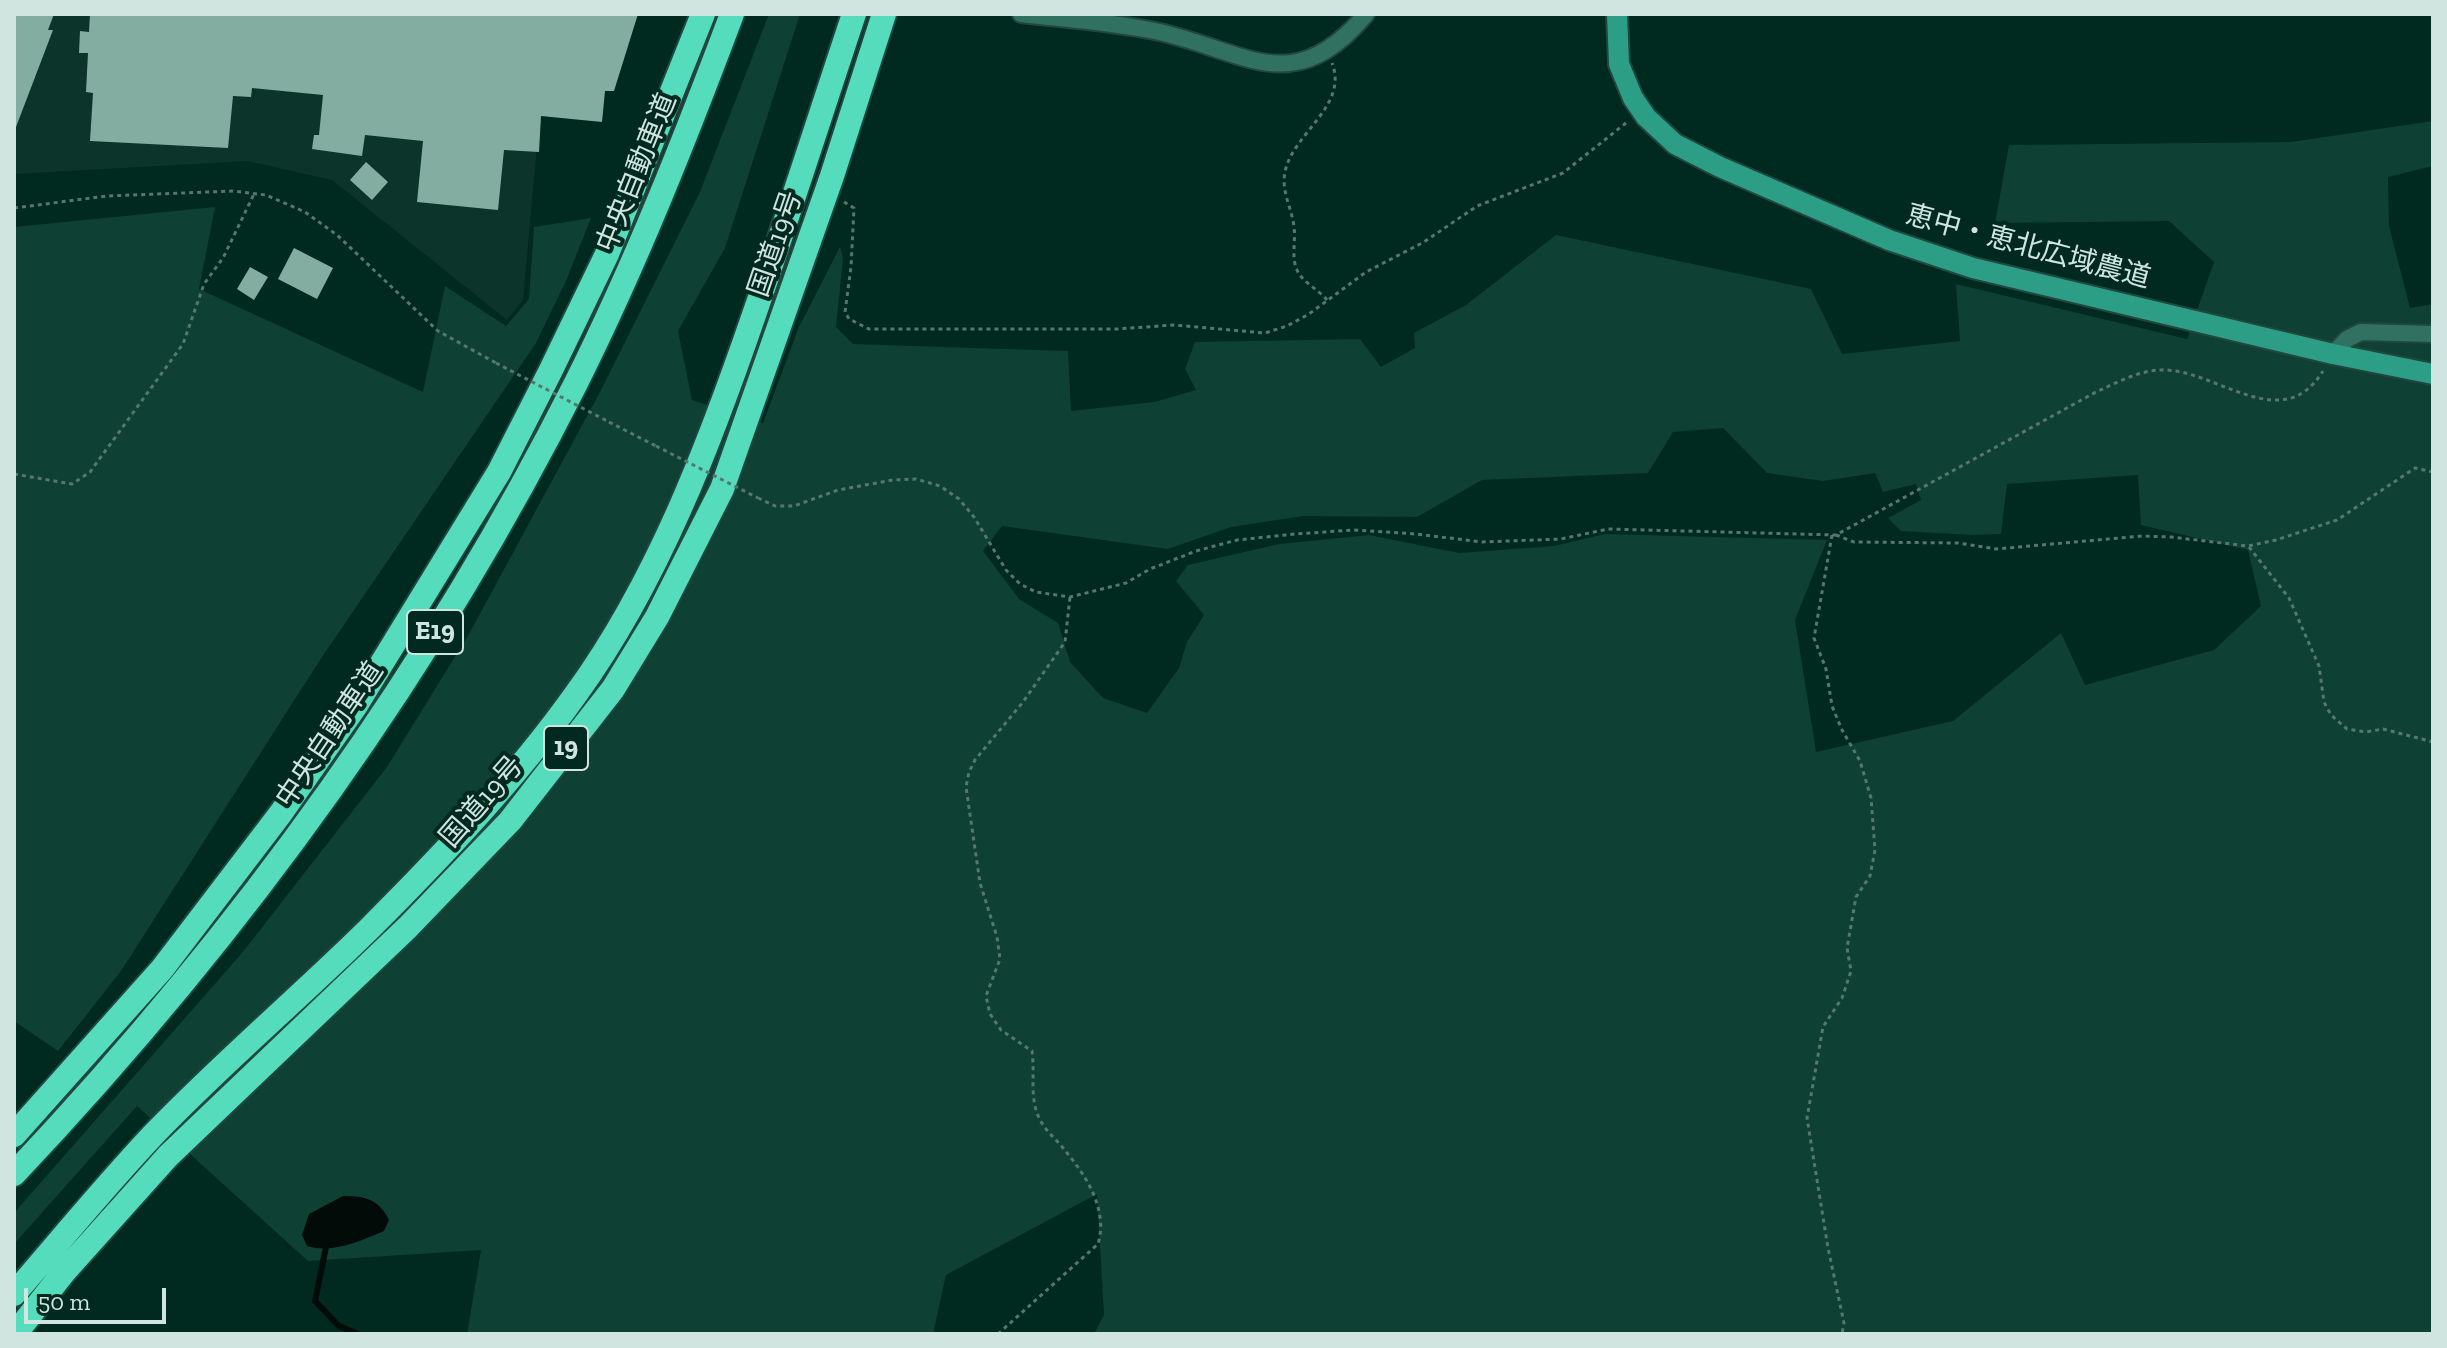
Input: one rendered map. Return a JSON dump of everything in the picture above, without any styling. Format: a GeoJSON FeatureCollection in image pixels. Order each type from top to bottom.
{"type":"FeatureCollection","features":[{"type":"Feature","properties":{"kind":"highway","name":"中央自動車道"},"geometry":{"type":"LineString","coordinates":[[14,1135],[162,969],[281,813],[355,707],[499,472],[545,382],[607,254],[703,14]]}},
{"type":"Feature","properties":{"kind":"highway","name":"中央自動車道"},"geometry":{"type":"LineString","coordinates":[[14,1174],[183,984],[296,838],[378,721],[456,599],[576,383],[633,264],[687,135],[732,14]]}},
{"type":"Feature","properties":{"kind":"highway","name":"国道19号"},"geometry":{"type":"LineString","coordinates":[[14,1294],[152,1136],[369,929],[453,840],[517,770],[577,693],[656,558],[716,423],[854,14]]}},
{"type":"Feature","properties":{"kind":"highway","name":"国道19号"},"geometry":{"type":"LineString","coordinates":[[15,1334],[64,1272],[168,1156],[408,927],[510,821],[613,689],[657,617],[722,489],[884,14]]}},
{"type":"Feature","properties":{"kind":"street"},"geometry":{"type":"LineString","coordinates":[[1021,14],[1159,32],[1250,60],[1279,64],[1309,60],[1326,53],[1366,14]]}},
{"type":"Feature","properties":{"kind":"street","name":"恵中・恵北広域農道"},"geometry":{"type":"LineString","coordinates":[[1617,14],[1619,64],[1625,81],[1642,110],[1675,144],[1693,154],[1889,240],[1973,268],[2333,354],[2433,374]]}},
{"type":"Feature","properties":{"kind":"street"},"geometry":{"type":"LineString","coordinates":[[2333,354],[2347,339],[2361,332],[2433,334]]}},
{"type":"Feature","properties":{"kind":"path"},"geometry":{"type":"LineString","coordinates":[[1326,53],[1337,77],[1333,93],[1328,105],[1297,147],[1285,169],[1283,183],[1294,225],[1298,274],[1318,288],[1327,300]]}},
{"type":"Feature","properties":{"kind":"path"},"geometry":{"type":"LineString","coordinates":[[824,197],[847,202],[854,208],[845,312],[849,319],[869,329],[1117,329],[1174,325],[1265,333],[1287,326],[1366,272],[1424,242],[1477,206],[1563,173],[1642,110]]}},
{"type":"Feature","properties":{"kind":"path"},"geometry":{"type":"LineString","coordinates":[[14,208],[107,196],[233,191],[266,195],[305,212],[337,235],[438,331],[758,498],[775,506],[794,506],[838,490],[893,480],[916,479],[940,486],[959,499],[974,517],[1006,570],[1020,584],[1036,592],[1070,597],[1126,583],[1150,569],[1196,551],[1237,540],[1354,530],[1482,542],[1561,539],[1608,529],[1834,535],[1854,542],[1958,543],[1996,549],[2142,536],[2248,546],[2337,520],[2415,468],[2433,472]]}},
{"type":"Feature","properties":{"kind":"path"},"geometry":{"type":"LineString","coordinates":[[14,474],[72,484],[90,472],[183,344],[204,284],[223,258],[254,194]]}},
{"type":"Feature","properties":{"kind":"path"},"geometry":{"type":"LineString","coordinates":[[1834,535],[2096,392],[2134,375],[2153,370],[2183,372],[2255,398],[2284,400],[2302,392],[2319,378],[2333,354]]}},
{"type":"Feature","properties":{"kind":"path"},"geometry":{"type":"LineString","coordinates":[[1834,535],[1814,638],[1826,669],[1832,706],[1860,761],[1871,798],[1875,850],[1870,876],[1856,897],[1847,948],[1851,971],[1842,998],[1823,1027],[1807,1118],[1828,1248],[1844,1323],[1842,1334]]}},
{"type":"Feature","properties":{"kind":"path"},"geometry":{"type":"LineString","coordinates":[[2248,546],[2289,598],[2319,666],[2324,702],[2331,715],[2347,729],[2366,732],[2383,729],[2433,742]]}},
{"type":"Feature","properties":{"kind":"path"},"geometry":{"type":"LineString","coordinates":[[998,1334],[1098,1244],[1102,1232],[1095,1199],[1081,1172],[1044,1127],[1037,1113],[1033,1097],[1032,1051],[1001,1030],[990,1014],[986,996],[1000,959],[997,937],[980,883],[966,787],[975,760],[1023,702],[1065,642],[1070,597]]}},
{"type":"Feature","properties":{"kind":"shaded area"},"geometry":{"type":"Polygon","coordinates":[[[14,14],[549,14],[523,300],[507,320],[332,180],[248,161],[14,174],[14,14]]]}},
{"type":"Feature","properties":{"kind":"shaded area"},"geometry":{"type":"Polygon","coordinates":[[[343,1196],[365,1198],[381,1207],[389,1220],[384,1231],[336,1247],[307,1246],[302,1235],[309,1214],[343,1196]]]}},
{"type":"Feature","properties":{"kind":"green space"},"geometry":{"type":"Polygon","coordinates":[[[769,14],[800,14],[725,248],[678,331],[692,400],[763,423],[799,327],[840,247],[843,258],[836,327],[853,344],[1068,351],[1071,411],[1154,402],[1196,390],[1185,369],[1195,342],[1360,339],[1381,367],[1415,348],[1414,333],[1466,305],[1556,235],[1811,289],[1842,354],[1960,341],[1956,284],[2187,339],[2214,262],[2169,221],[1995,223],[2009,145],[2291,142],[2433,121],[2433,166],[2388,177],[2389,226],[2410,308],[2433,304],[2433,1334],[1094,1334],[1104,1315],[1097,1194],[946,1275],[933,1334],[467,1334],[481,1250],[308,1261],[137,1106],[14,1244],[14,1213],[242,953],[387,767],[469,634],[600,392],[700,192],[769,14]],[[1723,428],[1673,432],[1648,473],[1482,480],[1417,517],[1303,516],[1231,527],[1168,549],[1002,526],[983,551],[1019,599],[1058,623],[1070,662],[1103,698],[1147,713],[1179,668],[1187,642],[1204,615],[1176,581],[1188,565],[1279,544],[1369,535],[1459,553],[1554,546],[1605,534],[1827,540],[1795,620],[1816,752],[1953,721],[2061,633],[2085,685],[2214,650],[2261,606],[2248,550],[2141,525],[2138,475],[2007,484],[2001,534],[1973,535],[1901,531],[1888,518],[1921,500],[1916,484],[1883,492],[1875,473],[1823,481],[1767,473],[1723,428]]]}},
{"type":"Feature","properties":{"kind":"green space"},"geometry":{"type":"Polygon","coordinates":[[[215,207],[199,289],[423,392],[445,286],[506,326],[529,299],[534,227],[591,218],[566,281],[536,343],[320,660],[121,971],[58,1051],[14,1021],[14,227],[215,207]]]}},
{"type":"Feature","properties":{"kind":"building"},"geometry":{"type":"Polygon","coordinates":[[[14,14],[54,14],[48,30],[53,30],[16,127],[14,14]]]}},
{"type":"Feature","properties":{"kind":"building"},"geometry":{"type":"Polygon","coordinates":[[[90,14],[638,14],[614,91],[605,91],[602,122],[541,116],[539,152],[504,150],[498,210],[417,202],[423,141],[365,135],[362,156],[312,149],[314,135],[319,135],[323,95],[252,88],[251,97],[233,96],[228,148],[90,141],[93,93],[86,92],[88,53],[79,53],[80,31],[89,32],[90,14]]]}},
{"type":"Feature","properties":{"kind":"building"},"geometry":{"type":"Polygon","coordinates":[[[366,162],[388,182],[372,200],[350,180],[366,162]]]}},
{"type":"Feature","properties":{"kind":"building"},"geometry":{"type":"Polygon","coordinates":[[[294,248],[333,268],[317,299],[278,279],[294,248]]]}},
{"type":"Feature","properties":{"kind":"building"},"geometry":{"type":"Polygon","coordinates":[[[250,267],[268,277],[254,300],[237,289],[250,267]]]}},
{"type":"Feature","properties":{"kind":"waterway"},"geometry":{"type":"LineString","coordinates":[[327,1242],[315,1301],[339,1326],[358,1334]]}}]}
